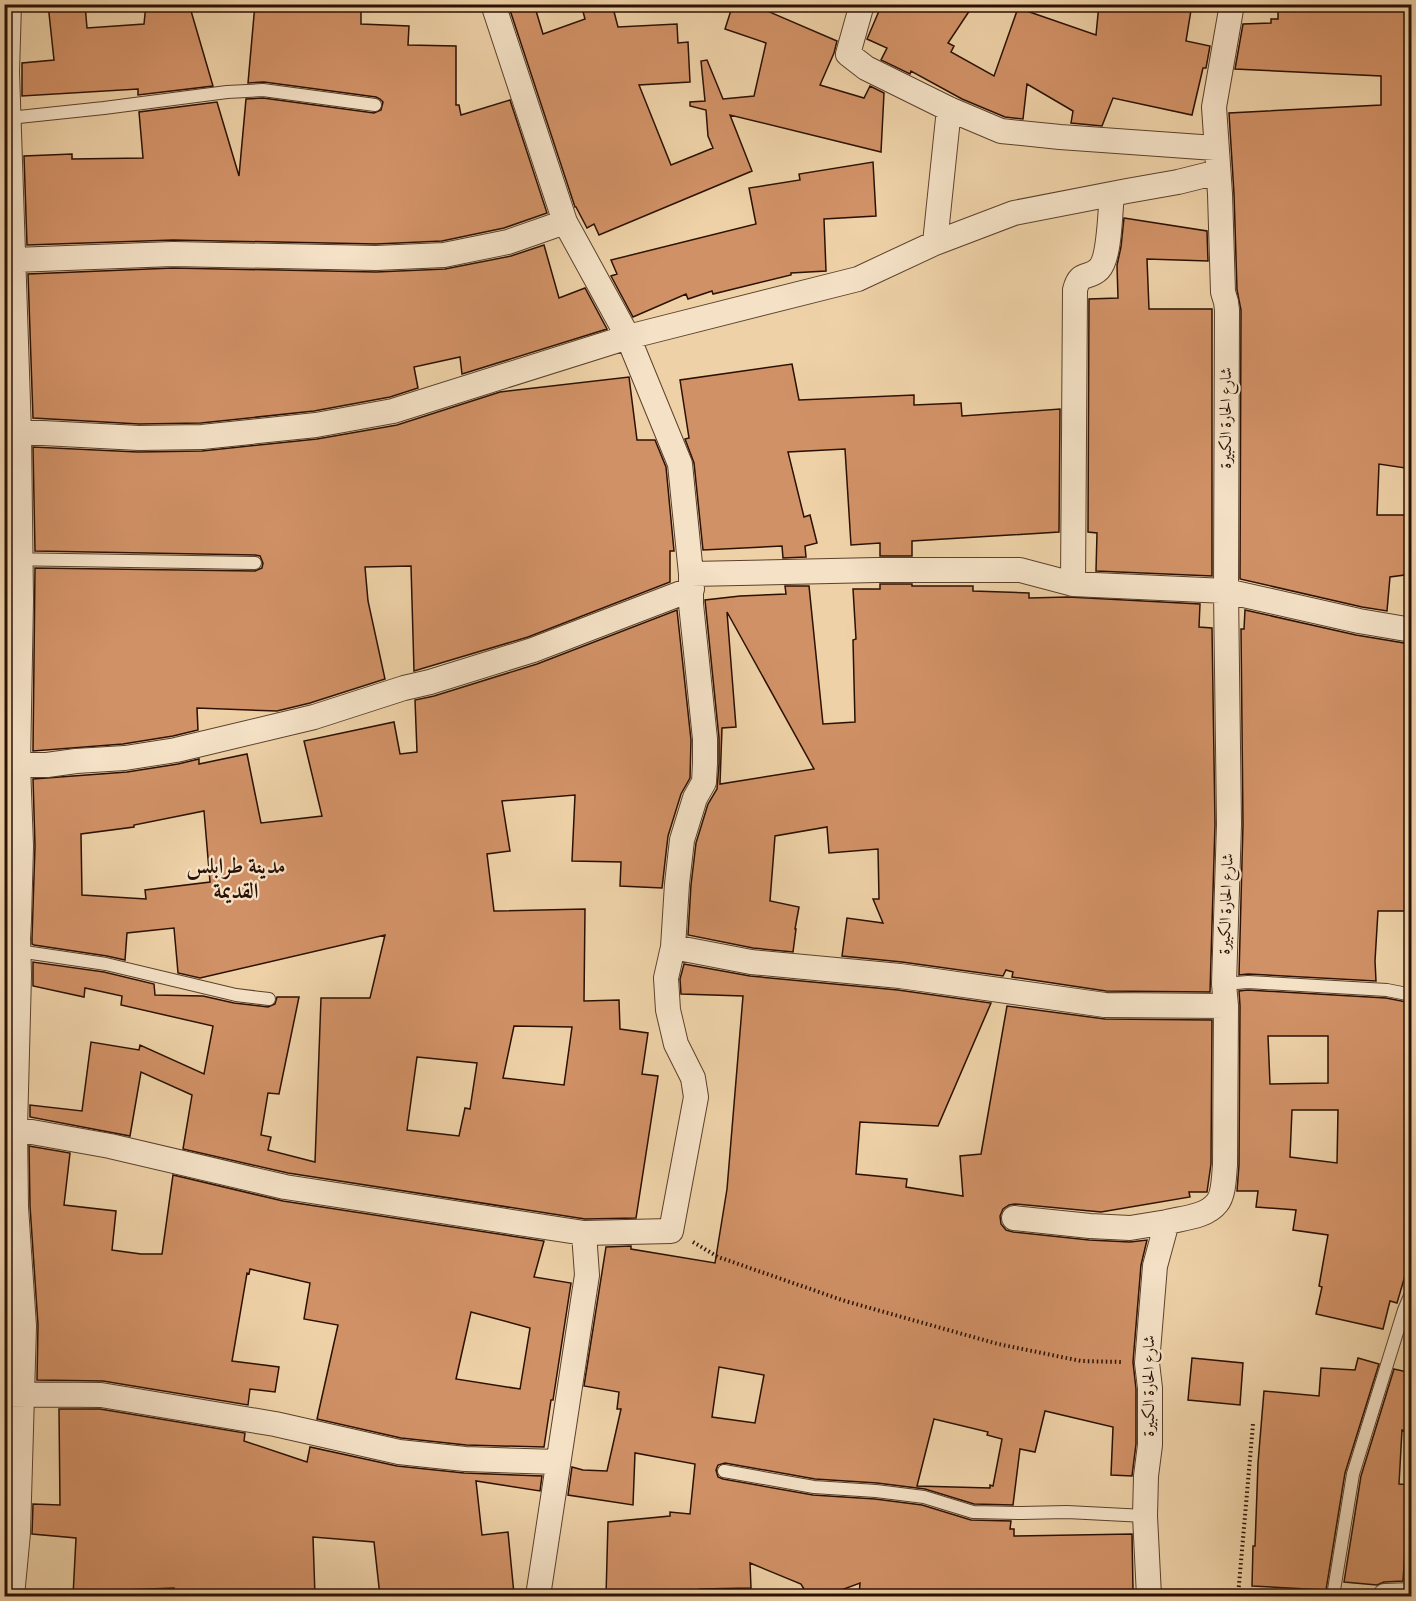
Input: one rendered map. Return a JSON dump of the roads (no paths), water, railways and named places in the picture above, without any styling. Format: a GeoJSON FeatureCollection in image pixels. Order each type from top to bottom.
{"type":"FeatureCollection","features":[{"type":"Feature","properties":{"kind":"street"},"geometry":{"type":"LineString","coordinates":[[9,4],[6,86],[14,260],[12,559],[21,846],[13,942],[19,975],[10,1128],[24,1326],[13,1394],[18,1533],[12,1596]]}},
{"type":"Feature","properties":{"kind":"street"},"geometry":{"type":"LineString","coordinates":[[10,1128],[110,1146],[285,1187],[584,1233],[671,1231],[696,1096],[693,1078],[676,1044],[668,1010],[666,978],[673,947],[682,840],[695,798],[704,782],[705,739],[680,464],[628,337],[565,222],[493,4]]}},
{"type":"Feature","properties":{"kind":"street"},"geometry":{"type":"LineString","coordinates":[[862,4],[848,54],[866,68],[949,109],[1001,131],[1215,148]]}},
{"type":"Feature","properties":{"kind":"street","name":"شارع الحارة الكبيرة"},"geometry":{"type":"LineString","coordinates":[[1149,1596],[1145,1516],[1146,1476],[1150,1445],[1150,1388],[1147,1363],[1155,1266],[1167,1222],[1203,1214],[1218,1203],[1224,1185],[1229,824],[1226,591],[1227,310],[1223,292],[1214,107],[1233,4]]}},
{"type":"Feature","properties":{"kind":"street"},"geometry":{"type":"LineString","coordinates":[[935,243],[949,109]]}},
{"type":"Feature","properties":{"kind":"street"},"geometry":{"type":"LineString","coordinates":[[12,432],[139,438],[202,437],[316,425],[393,411],[628,337],[858,279],[935,243],[1014,213],[1178,182],[1218,172]]}},
{"type":"Feature","properties":{"kind":"street"},"geometry":{"type":"LineString","coordinates":[[1073,584],[1075,290],[1081,278],[1098,271],[1102,264],[1107,248],[1112,194]]}},
{"type":"Feature","properties":{"kind":"street"},"geometry":{"type":"LineString","coordinates":[[14,260],[173,254],[376,258],[444,255],[508,242],[565,222]]}},
{"type":"Feature","properties":{"kind":"street"},"geometry":{"type":"LineString","coordinates":[[18,765],[47,765],[125,758],[176,750],[303,720],[532,650],[692,581],[877,570],[1020,570],[1073,584],[1226,591],[1359,621],[1412,630]]}},
{"type":"Feature","properties":{"kind":"street"},"geometry":{"type":"LineString","coordinates":[[673,947],[752,962],[900,976],[1105,1005],[1225,995]]}},
{"type":"Feature","properties":{"kind":"street"},"geometry":{"type":"LineString","coordinates":[[1014,1218],[1130,1228],[1167,1222]]}},
{"type":"Feature","properties":{"kind":"street"},"geometry":{"type":"LineString","coordinates":[[538,1596],[586,1275],[584,1233]]}},
{"type":"Feature","properties":{"kind":"street"},"geometry":{"type":"LineString","coordinates":[[13,1394],[101,1395],[275,1424],[399,1452],[465,1460],[558,1462]]}},
{"type":"Feature","properties":{"kind":"street"},"geometry":{"type":"LineString","coordinates":[[1385,1596],[1412,1595]]}},
{"type":"Feature","properties":{"kind":"lane"},"geometry":{"type":"LineString","coordinates":[[9,118],[227,92],[263,90],[375,105]]}},
{"type":"Feature","properties":{"kind":"lane"},"geometry":{"type":"LineString","coordinates":[[12,559],[255,563]]}},
{"type":"Feature","properties":{"kind":"lane"},"geometry":{"type":"LineString","coordinates":[[13,942],[236,995],[269,999]]}},
{"type":"Feature","properties":{"kind":"lane"},"geometry":{"type":"LineString","coordinates":[[1225,995],[1248,982],[1387,990],[1412,995]]}},
{"type":"Feature","properties":{"kind":"lane"},"geometry":{"type":"LineString","coordinates":[[1334,1596],[1353,1474],[1412,1291]]}},
{"type":"Feature","properties":{"kind":"lane"},"geometry":{"type":"LineString","coordinates":[[724,1471],[814,1487],[924,1497],[973,1512],[1021,1514],[1067,1512],[1145,1516]]}},
{"type":"Feature","properties":{"kind":"district","name":"مدينة طرابلس القديمة"},"geometry":{"type":"Point","coordinates":[236,880]}}]}
